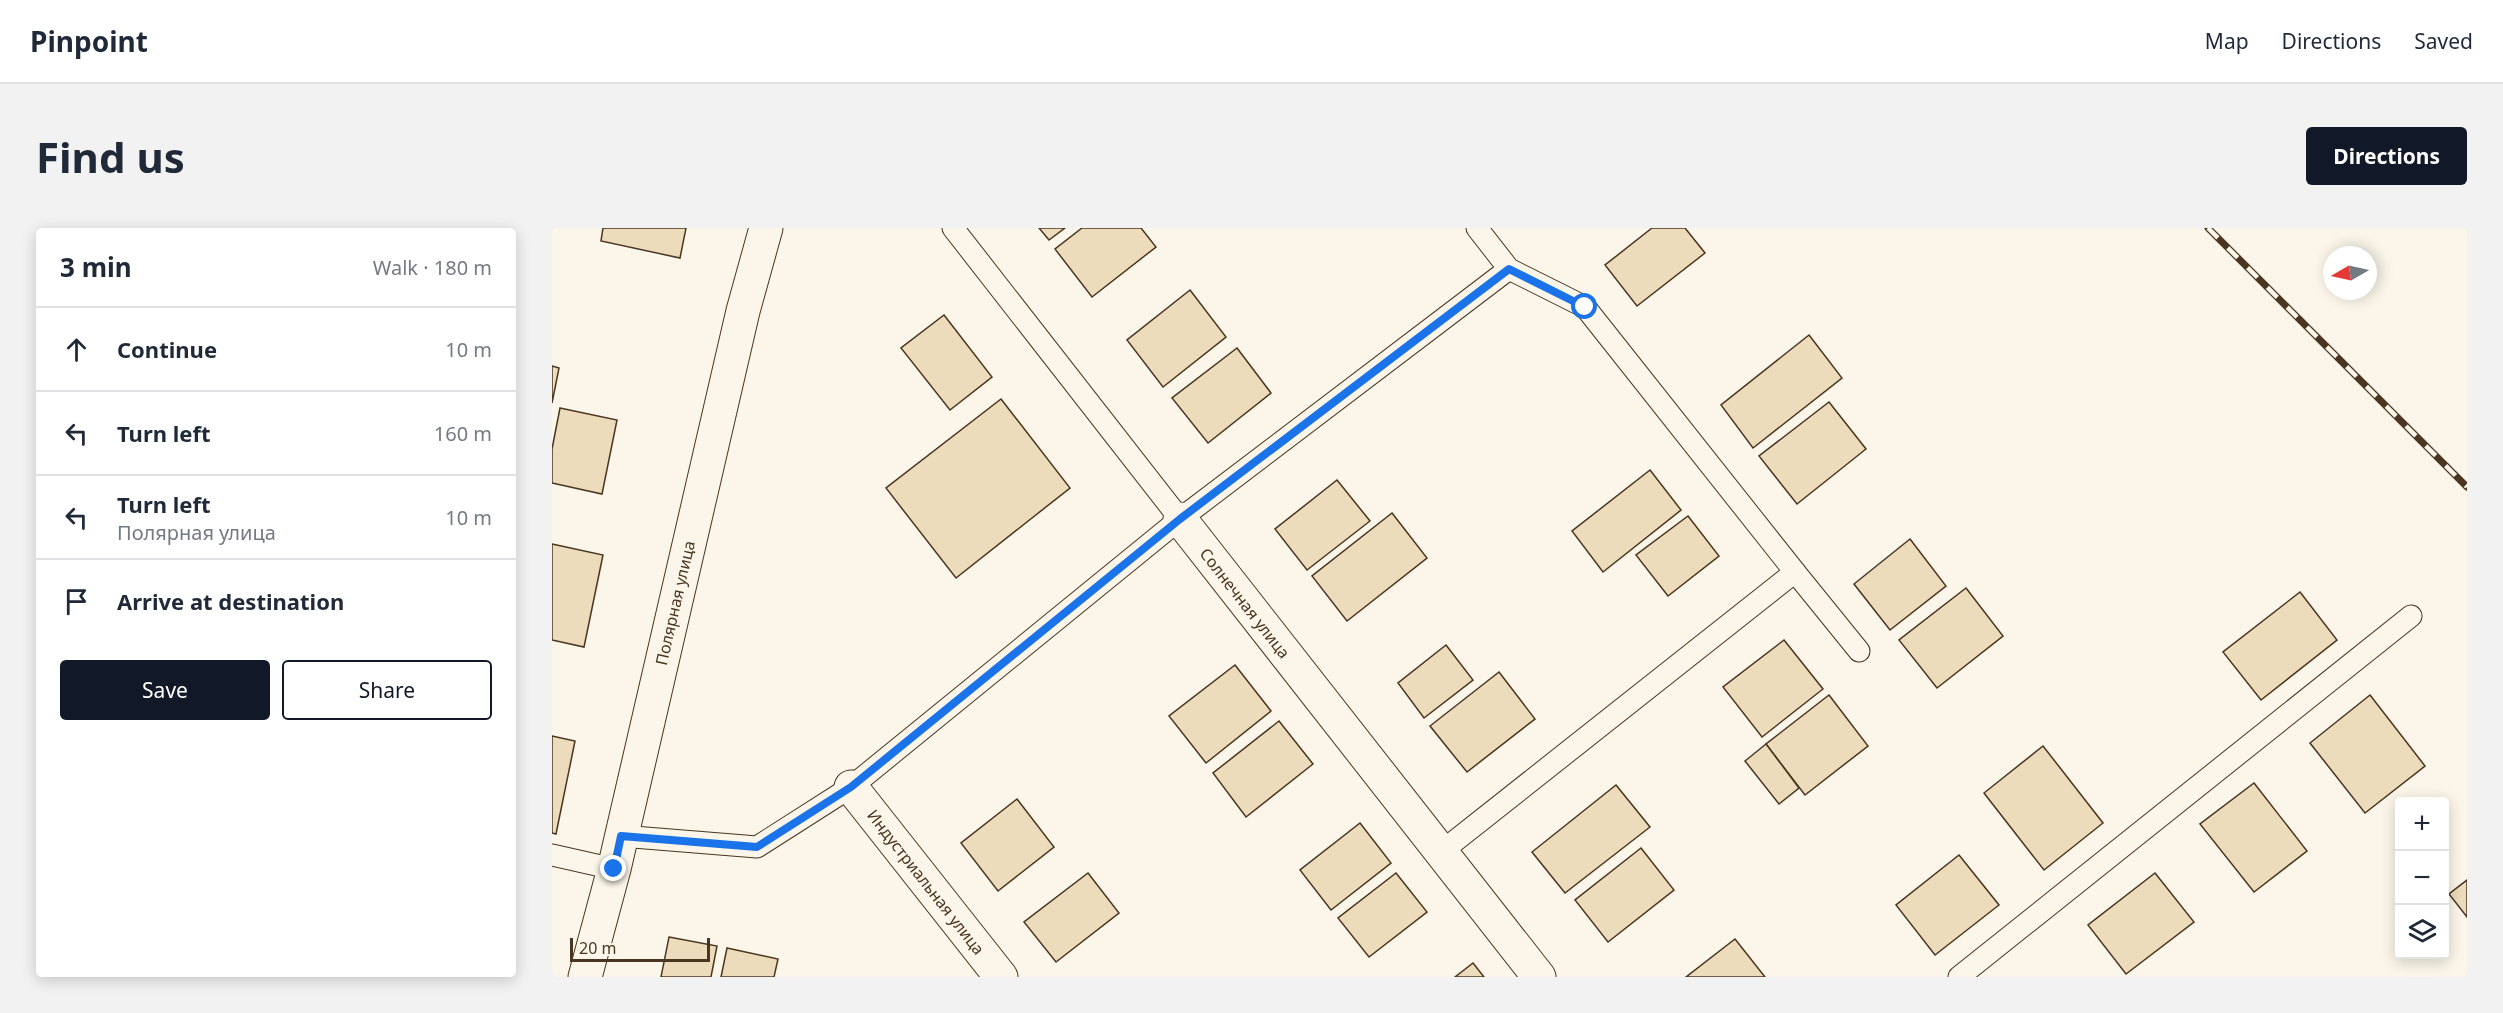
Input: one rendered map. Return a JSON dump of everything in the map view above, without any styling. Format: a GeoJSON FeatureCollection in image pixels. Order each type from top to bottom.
{"type":"FeatureCollection","features":[{"type":"Feature","properties":{"kind":"street","name":"Полярная улица"},"geometry":{"type":"LineString","coordinates":[[585,977],[614,869],[743,311],[766,228]]}},
{"type":"Feature","properties":{"kind":"street","name":"Солнечная улица"},"geometry":{"type":"LineString","coordinates":[[1180,519],[1539,977]]}},
{"type":"Feature","properties":{"kind":"street","name":"Индустриальная улица"},"geometry":{"type":"LineString","coordinates":[[851,787],[1002,977]]}},
{"type":"Feature","properties":{"kind":"lane","name":"Солнечная улица"},"geometry":{"type":"LineString","coordinates":[[953,228],[1180,519]]}},
{"type":"Feature","properties":{"kind":"lane"},"geometry":{"type":"LineString","coordinates":[[1478,228],[1509,269],[1585,307],[1859,651]]}},
{"type":"Feature","properties":{"kind":"lane"},"geometry":{"type":"LineString","coordinates":[[621,836],[757,847],[851,787],[1180,519],[1509,269]]}},
{"type":"Feature","properties":{"kind":"lane"},"geometry":{"type":"LineString","coordinates":[[1441,852],[1795,572]]}},
{"type":"Feature","properties":{"kind":"lane"},"geometry":{"type":"LineString","coordinates":[[1959,977],[2411,616]]}},
{"type":"Feature","properties":{"kind":"lane"},"geometry":{"type":"LineString","coordinates":[[552,855],[614,869]]}},
{"type":"Feature","properties":{"kind":"building"},"geometry":{"type":"Polygon","coordinates":[[[603,228],[686,228],[680,258],[601,241],[603,228]]]}},
{"type":"Feature","properties":{"kind":"building"},"geometry":{"type":"Polygon","coordinates":[[[1039,228],[1065,228],[1049,240],[1039,228]]]}},
{"type":"Feature","properties":{"kind":"building"},"geometry":{"type":"Polygon","coordinates":[[[1082,228],[1141,228],[1156,247],[1092,297],[1055,249],[1082,228]]]}},
{"type":"Feature","properties":{"kind":"building"},"geometry":{"type":"Polygon","coordinates":[[[1652,228],[1685,228],[1705,253],[1637,306],[1605,265],[1652,228]]]}},
{"type":"Feature","properties":{"kind":"building"},"geometry":{"type":"Polygon","coordinates":[[[1190,290],[1226,337],[1163,387],[1127,340],[1190,290]]]}},
{"type":"Feature","properties":{"kind":"building"},"geometry":{"type":"Polygon","coordinates":[[[944,315],[992,377],[950,410],[901,348],[944,315]]]}},
{"type":"Feature","properties":{"kind":"building"},"geometry":{"type":"Polygon","coordinates":[[[1809,335],[1842,378],[1753,448],[1721,405],[1809,335]]]}},
{"type":"Feature","properties":{"kind":"building"},"geometry":{"type":"Polygon","coordinates":[[[1237,348],[1271,393],[1208,443],[1172,398],[1237,348]]]}},
{"type":"Feature","properties":{"kind":"building"},"geometry":{"type":"Polygon","coordinates":[[[552,366],[559,368],[552,403],[552,366]]]}},
{"type":"Feature","properties":{"kind":"building"},"geometry":{"type":"Polygon","coordinates":[[[1001,399],[1070,488],[956,578],[886,488],[1001,399]]]}},
{"type":"Feature","properties":{"kind":"building"},"geometry":{"type":"Polygon","coordinates":[[[1829,402],[1866,449],[1797,504],[1759,456],[1829,402]]]}},
{"type":"Feature","properties":{"kind":"building"},"geometry":{"type":"Polygon","coordinates":[[[560,408],[617,420],[602,494],[552,483],[552,449],[560,408]]]}},
{"type":"Feature","properties":{"kind":"building"},"geometry":{"type":"Polygon","coordinates":[[[1650,470],[1681,510],[1603,572],[1572,531],[1650,470]]]}},
{"type":"Feature","properties":{"kind":"building"},"geometry":{"type":"Polygon","coordinates":[[[1337,480],[1370,521],[1307,570],[1275,529],[1337,480]]]}},
{"type":"Feature","properties":{"kind":"building"},"geometry":{"type":"Polygon","coordinates":[[[1392,513],[1427,558],[1347,621],[1312,576],[1392,513]]]}},
{"type":"Feature","properties":{"kind":"building"},"geometry":{"type":"Polygon","coordinates":[[[1688,516],[1719,556],[1668,596],[1636,555],[1688,516]]]}},
{"type":"Feature","properties":{"kind":"building"},"geometry":{"type":"Polygon","coordinates":[[[1910,539],[1946,586],[1890,630],[1854,584],[1910,539]]]}},
{"type":"Feature","properties":{"kind":"building"},"geometry":{"type":"Polygon","coordinates":[[[552,544],[603,555],[584,647],[552,640],[552,544]]]}},
{"type":"Feature","properties":{"kind":"building"},"geometry":{"type":"Polygon","coordinates":[[[1966,588],[2003,636],[1937,688],[1899,640],[1966,588]]]}},
{"type":"Feature","properties":{"kind":"building"},"geometry":{"type":"Polygon","coordinates":[[[2300,592],[2337,640],[2261,700],[2223,652],[2300,592]]]}},
{"type":"Feature","properties":{"kind":"building"},"geometry":{"type":"Polygon","coordinates":[[[1784,640],[1823,689],[1762,737],[1723,687],[1784,640]]]}},
{"type":"Feature","properties":{"kind":"building"},"geometry":{"type":"Polygon","coordinates":[[[1446,645],[1473,680],[1424,718],[1398,683],[1446,645]]]}},
{"type":"Feature","properties":{"kind":"building"},"geometry":{"type":"Polygon","coordinates":[[[1235,665],[1271,711],[1206,763],[1169,716],[1235,665]]]}},
{"type":"Feature","properties":{"kind":"building"},"geometry":{"type":"Polygon","coordinates":[[[1499,672],[1535,719],[1467,772],[1430,726],[1499,672]]]}},
{"type":"Feature","properties":{"kind":"building"},"geometry":{"type":"Polygon","coordinates":[[[1829,695],[1868,746],[1805,795],[1766,744],[1829,695]]]}},
{"type":"Feature","properties":{"kind":"building"},"geometry":{"type":"Polygon","coordinates":[[[2370,695],[2425,766],[2365,813],[2310,743],[2370,695]]]}},
{"type":"Feature","properties":{"kind":"building"},"geometry":{"type":"Polygon","coordinates":[[[1279,721],[1313,764],[1246,817],[1213,773],[1279,721]]]}},
{"type":"Feature","properties":{"kind":"building"},"geometry":{"type":"Polygon","coordinates":[[[552,736],[575,741],[556,834],[552,833],[552,736]]]}},
{"type":"Feature","properties":{"kind":"building"},"geometry":{"type":"Polygon","coordinates":[[[1766,744],[1799,788],[1779,804],[1745,761],[1766,744]]]}},
{"type":"Feature","properties":{"kind":"building"},"geometry":{"type":"Polygon","coordinates":[[[2043,746],[2103,823],[2044,870],[1984,793],[2043,746]]]}},
{"type":"Feature","properties":{"kind":"building"},"geometry":{"type":"Polygon","coordinates":[[[2254,783],[2307,851],[2254,892],[2200,824],[2254,783]]]}},
{"type":"Feature","properties":{"kind":"building"},"geometry":{"type":"Polygon","coordinates":[[[1616,785],[1650,827],[1565,893],[1532,852],[1616,785]]]}},
{"type":"Feature","properties":{"kind":"building"},"geometry":{"type":"Polygon","coordinates":[[[1017,799],[1054,847],[998,891],[961,843],[1017,799]]]}},
{"type":"Feature","properties":{"kind":"building"},"geometry":{"type":"Polygon","coordinates":[[[1360,823],[1391,863],[1331,910],[1300,870],[1360,823]]]}},
{"type":"Feature","properties":{"kind":"building"},"geometry":{"type":"Polygon","coordinates":[[[1641,848],[1674,890],[1608,942],[1575,900],[1641,848]]]}},
{"type":"Feature","properties":{"kind":"building"},"geometry":{"type":"Polygon","coordinates":[[[1959,855],[1999,905],[1935,955],[1896,905],[1959,855]]]}},
{"type":"Feature","properties":{"kind":"building"},"geometry":{"type":"Polygon","coordinates":[[[1088,873],[1119,913],[1056,962],[1024,922],[1088,873]]]}},
{"type":"Feature","properties":{"kind":"building"},"geometry":{"type":"Polygon","coordinates":[[[1396,873],[1427,912],[1369,957],[1338,918],[1396,873]]]}},
{"type":"Feature","properties":{"kind":"building"},"geometry":{"type":"Polygon","coordinates":[[[2155,873],[2194,922],[2126,974],[2088,925],[2155,873]]]}},
{"type":"Feature","properties":{"kind":"building"},"geometry":{"type":"Polygon","coordinates":[[[2467,880],[2467,917],[2449,894],[2467,880]]]}},
{"type":"Feature","properties":{"kind":"building"},"geometry":{"type":"Polygon","coordinates":[[[669,937],[717,946],[711,977],[661,977],[669,937]]]}},
{"type":"Feature","properties":{"kind":"building"},"geometry":{"type":"Polygon","coordinates":[[[1735,939],[1765,977],[1686,977],[1735,939]]]}},
{"type":"Feature","properties":{"kind":"building"},"geometry":{"type":"Polygon","coordinates":[[[727,948],[778,959],[774,977],[721,977],[727,948]]]}},
{"type":"Feature","properties":{"kind":"building"},"geometry":{"type":"Polygon","coordinates":[[[1473,963],[1484,977],[1455,977],[1473,963]]]}},
{"type":"Feature","properties":{"kind":"railway"},"geometry":{"type":"LineString","coordinates":[[2208,228],[2467,487]]}},
{"type":"Feature","properties":{"kind":"route"},"geometry":{"type":"LineString","coordinates":[[614,869],[621,836],[757,847],[851,787],[1180,519],[1509,269],[1585,307]]}}]}
